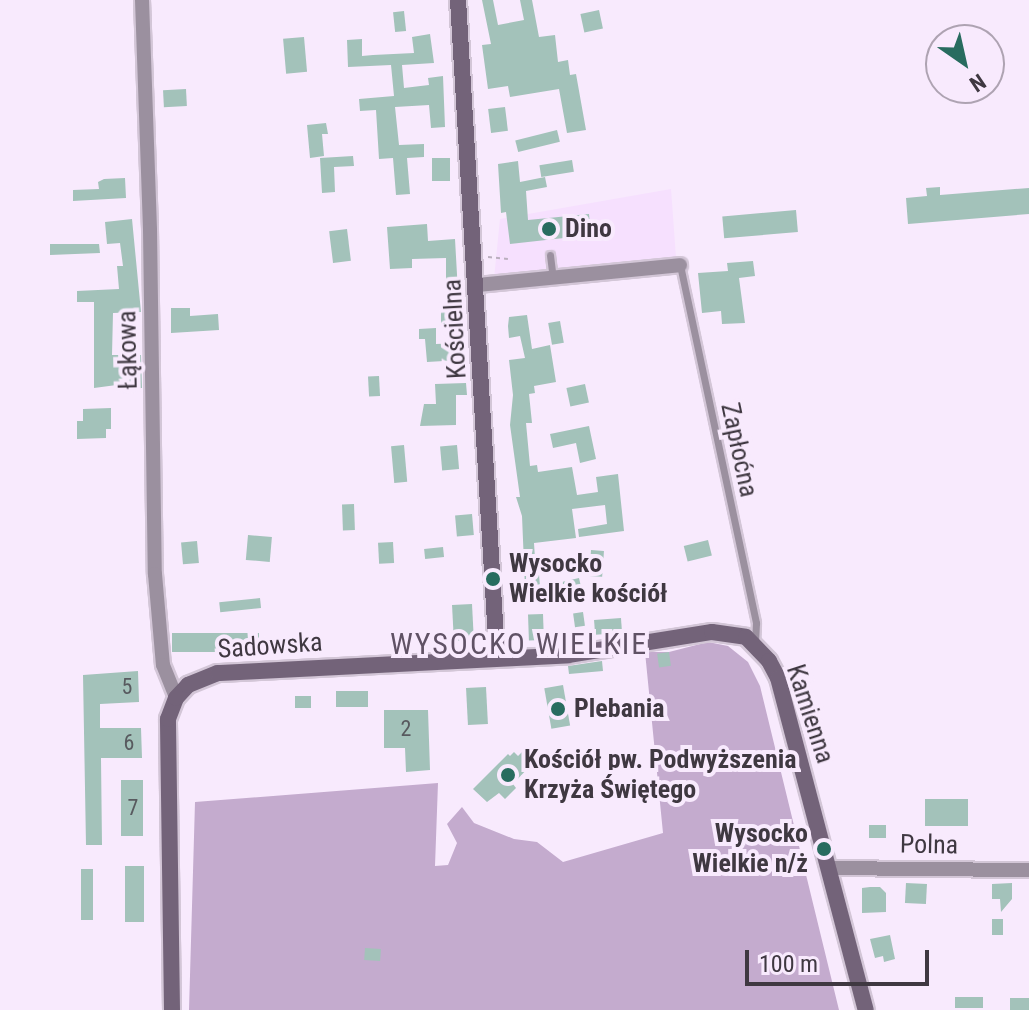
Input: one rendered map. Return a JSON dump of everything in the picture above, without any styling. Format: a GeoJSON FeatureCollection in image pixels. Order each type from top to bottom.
{"type":"FeatureCollection","features":[{"type":"Feature","properties":{"kind":"street","name":"Łąkowa"},"geometry":{"type":"LineString","coordinates":[[142,0],[150,230],[155,574],[163,665],[176,698]]}},
{"type":"Feature","properties":{"kind":"street","name":"Kościelna"},"geometry":{"type":"LineString","coordinates":[[458,0],[497,656]]}},
{"type":"Feature","properties":{"kind":"street"},"geometry":{"type":"LineString","coordinates":[[477,285],[680,265]]}},
{"type":"Feature","properties":{"kind":"street","name":"Kamienna"},"geometry":{"type":"LineString","coordinates":[[497,656],[597,652],[712,632],[732,633],[755,644],[769,661],[787,704],[866,1010]]}},
{"type":"Feature","properties":{"kind":"street","name":"Sadowska"},"geometry":{"type":"LineString","coordinates":[[176,698],[195,680],[218,673],[497,656]]}},
{"type":"Feature","properties":{"kind":"street"},"geometry":{"type":"LineString","coordinates":[[172,1010],[168,733],[176,698]]}},
{"type":"Feature","properties":{"kind":"street","name":"Polna"},"geometry":{"type":"LineString","coordinates":[[829,868],[1029,870]]}},
{"type":"Feature","properties":{"kind":"lane"},"geometry":{"type":"LineString","coordinates":[[550,255],[553,278]]}},
{"type":"Feature","properties":{"kind":"lane","name":"Zapłoćna"},"geometry":{"type":"LineString","coordinates":[[680,265],[756,623],[755,644]]}},
{"type":"Feature","properties":{"kind":"path"},"geometry":{"type":"LineString","coordinates":[[475,255],[508,259]]}},
{"type":"Feature","properties":{"kind":"shaded area"},"geometry":{"type":"Polygon","coordinates":[[[671,189],[676,258],[494,279],[500,219],[671,189]]]}},
{"type":"Feature","properties":{"kind":"shaded area"},"geometry":{"type":"Polygon","coordinates":[[[708,642],[728,646],[748,662],[760,686],[839,1010],[189,1010],[195,802],[438,783],[435,866],[448,865],[457,843],[447,824],[462,807],[474,823],[514,839],[537,842],[563,862],[663,833],[645,652],[669,652],[708,642]]]}},
{"type":"Feature","properties":{"kind":"building"},"geometry":{"type":"Polygon","coordinates":[[[482,0],[493,0],[498,25],[524,20],[520,0],[532,0],[539,37],[555,35],[558,62],[568,60],[570,75],[576,74],[586,130],[567,133],[559,89],[510,97],[508,86],[488,89],[482,45],[491,44],[482,0]]]}},
{"type":"Feature","properties":{"kind":"building"},"geometry":{"type":"Polygon","coordinates":[[[599,10],[603,29],[584,33],[580,14],[599,10]]]}},
{"type":"Feature","properties":{"kind":"building"},"geometry":{"type":"Polygon","coordinates":[[[404,11],[406,31],[395,32],[393,12],[404,11]]]}},
{"type":"Feature","properties":{"kind":"building"},"geometry":{"type":"Polygon","coordinates":[[[430,34],[434,63],[402,65],[404,88],[429,85],[428,78],[443,76],[445,127],[431,128],[429,105],[395,107],[399,145],[424,144],[424,157],[407,158],[410,194],[396,195],[393,158],[379,159],[376,110],[360,111],[359,99],[394,96],[391,65],[348,67],[347,40],[362,39],[362,56],[414,53],[412,37],[430,34]]]}},
{"type":"Feature","properties":{"kind":"building"},"geometry":{"type":"Polygon","coordinates":[[[304,37],[307,72],[286,74],[283,39],[304,37]]]}},
{"type":"Feature","properties":{"kind":"building"},"geometry":{"type":"Polygon","coordinates":[[[186,89],[187,106],[164,107],[163,90],[186,89]]]}},
{"type":"Feature","properties":{"kind":"building"},"geometry":{"type":"Polygon","coordinates":[[[505,107],[508,131],[491,133],[488,109],[505,107]]]}},
{"type":"Feature","properties":{"kind":"building"},"geometry":{"type":"Polygon","coordinates":[[[326,123],[328,134],[322,134],[324,156],[310,158],[307,125],[326,123]]]}},
{"type":"Feature","properties":{"kind":"building"},"geometry":{"type":"Polygon","coordinates":[[[557,130],[560,142],[518,152],[515,140],[557,130]]]}},
{"type":"Feature","properties":{"kind":"building"},"geometry":{"type":"Polygon","coordinates":[[[353,156],[354,166],[334,167],[335,192],[322,193],[320,158],[353,156]]]}},
{"type":"Feature","properties":{"kind":"building"},"geometry":{"type":"Polygon","coordinates":[[[432,158],[450,158],[450,181],[432,181],[432,158]]]}},
{"type":"Feature","properties":{"kind":"building"},"geometry":{"type":"Polygon","coordinates":[[[572,160],[574,172],[541,177],[539,165],[572,160]]]}},
{"type":"Feature","properties":{"kind":"building"},"geometry":{"type":"Polygon","coordinates":[[[518,161],[520,182],[545,177],[547,187],[526,191],[528,220],[589,214],[591,235],[510,244],[506,212],[501,213],[498,164],[518,161]]]}},
{"type":"Feature","properties":{"kind":"building"},"geometry":{"type":"Polygon","coordinates":[[[125,178],[126,198],[73,201],[73,190],[99,189],[98,182],[104,179],[125,178]]]}},
{"type":"Feature","properties":{"kind":"building"},"geometry":{"type":"Polygon","coordinates":[[[940,187],[940,195],[1029,188],[1029,214],[908,224],[906,198],[927,196],[926,188],[940,187]]]}},
{"type":"Feature","properties":{"kind":"building"},"geometry":{"type":"Polygon","coordinates":[[[796,210],[798,232],[724,238],[722,216],[796,210]]]}},
{"type":"Feature","properties":{"kind":"building"},"geometry":{"type":"Polygon","coordinates":[[[132,219],[141,312],[113,313],[112,355],[141,355],[142,388],[125,389],[124,384],[94,388],[94,302],[77,302],[77,291],[119,289],[117,266],[123,266],[120,243],[107,244],[105,222],[132,219]]]}},
{"type":"Feature","properties":{"kind":"building"},"geometry":{"type":"Polygon","coordinates":[[[427,224],[428,241],[455,239],[458,292],[446,292],[446,258],[412,259],[412,268],[390,269],[387,227],[427,224]]]}},
{"type":"Feature","properties":{"kind":"building"},"geometry":{"type":"Polygon","coordinates":[[[347,229],[351,261],[333,263],[329,231],[347,229]]]}},
{"type":"Feature","properties":{"kind":"building"},"geometry":{"type":"Polygon","coordinates":[[[50,244],[99,244],[100,253],[50,255],[50,244]]]}},
{"type":"Feature","properties":{"kind":"building"},"geometry":{"type":"Polygon","coordinates":[[[753,261],[755,276],[739,278],[745,323],[722,324],[721,311],[702,313],[698,273],[728,271],[727,263],[753,261]]]}},
{"type":"Feature","properties":{"kind":"building"},"geometry":{"type":"Polygon","coordinates":[[[171,308],[190,308],[190,316],[218,314],[219,330],[171,333],[171,308]]]}},
{"type":"Feature","properties":{"kind":"building"},"geometry":{"type":"Polygon","coordinates":[[[441,312],[460,312],[460,324],[441,324],[441,312]]]}},
{"type":"Feature","properties":{"kind":"building"},"geometry":{"type":"Polygon","coordinates":[[[527,315],[532,349],[550,345],[556,382],[534,386],[535,393],[529,394],[532,423],[526,423],[530,466],[537,465],[538,472],[572,467],[577,495],[598,492],[596,477],[618,474],[624,531],[579,537],[578,529],[607,524],[605,505],[572,509],[576,538],[534,543],[540,587],[525,588],[522,516],[516,497],[520,497],[510,425],[513,395],[509,360],[525,358],[520,336],[509,338],[508,326],[509,317],[527,315]]]}},
{"type":"Feature","properties":{"kind":"building"},"geometry":{"type":"Polygon","coordinates":[[[560,321],[564,343],[552,345],[548,323],[560,321]]]}},
{"type":"Feature","properties":{"kind":"building"},"geometry":{"type":"Polygon","coordinates":[[[436,328],[436,344],[460,343],[461,360],[427,362],[425,339],[419,339],[419,329],[436,328]]]}},
{"type":"Feature","properties":{"kind":"building"},"geometry":{"type":"Polygon","coordinates":[[[379,376],[380,396],[369,397],[368,377],[379,376]]]}},
{"type":"Feature","properties":{"kind":"building"},"geometry":{"type":"Polygon","coordinates":[[[466,383],[467,395],[456,395],[456,425],[420,426],[424,404],[436,404],[435,384],[466,383]]]}},
{"type":"Feature","properties":{"kind":"building"},"geometry":{"type":"Polygon","coordinates":[[[585,384],[589,403],[570,407],[566,388],[585,384]]]}},
{"type":"Feature","properties":{"kind":"building"},"geometry":{"type":"Polygon","coordinates":[[[111,408],[111,429],[106,429],[106,438],[77,439],[77,421],[83,421],[83,409],[111,408]]]}},
{"type":"Feature","properties":{"kind":"building"},"geometry":{"type":"Polygon","coordinates":[[[589,426],[596,459],[580,463],[576,443],[553,448],[550,434],[589,426]]]}},
{"type":"Feature","properties":{"kind":"building"},"geometry":{"type":"Polygon","coordinates":[[[404,445],[407,482],[394,483],[391,446],[404,445]]]}},
{"type":"Feature","properties":{"kind":"building"},"geometry":{"type":"Polygon","coordinates":[[[457,445],[459,469],[442,470],[440,446],[457,445]]]}},
{"type":"Feature","properties":{"kind":"building"},"geometry":{"type":"Polygon","coordinates":[[[342,504],[354,504],[355,530],[343,530],[342,504]]]}},
{"type":"Feature","properties":{"kind":"building"},"geometry":{"type":"Polygon","coordinates":[[[472,514],[474,535],[457,536],[455,515],[472,514]]]}},
{"type":"Feature","properties":{"kind":"building"},"geometry":{"type":"Polygon","coordinates":[[[248,535],[272,537],[270,562],[246,560],[248,535]]]}},
{"type":"Feature","properties":{"kind":"building"},"geometry":{"type":"Polygon","coordinates":[[[708,540],[712,556],[688,562],[684,546],[708,540]]]}},
{"type":"Feature","properties":{"kind":"building"},"geometry":{"type":"Polygon","coordinates":[[[197,541],[199,563],[183,564],[181,542],[197,541]]]}},
{"type":"Feature","properties":{"kind":"building"},"geometry":{"type":"Polygon","coordinates":[[[393,542],[394,563],[379,564],[378,543],[393,542]]]}},
{"type":"Feature","properties":{"kind":"building"},"geometry":{"type":"Polygon","coordinates":[[[443,547],[444,557],[425,559],[424,549],[443,547]]]}},
{"type":"Feature","properties":{"kind":"building"},"geometry":{"type":"Polygon","coordinates":[[[591,550],[604,551],[602,577],[589,576],[591,550]]]}},
{"type":"Feature","properties":{"kind":"building"},"geometry":{"type":"Polygon","coordinates":[[[579,578],[581,587],[550,594],[548,585],[579,578]]]}},
{"type":"Feature","properties":{"kind":"building"},"geometry":{"type":"Polygon","coordinates":[[[260,598],[261,608],[220,612],[219,602],[260,598]]]}},
{"type":"Feature","properties":{"kind":"building"},"geometry":{"type":"Polygon","coordinates":[[[472,604],[474,640],[454,641],[452,605],[472,604]]]}},
{"type":"Feature","properties":{"kind":"building"},"geometry":{"type":"Polygon","coordinates":[[[583,612],[585,626],[575,627],[573,613],[583,612]]]}},
{"type":"Feature","properties":{"kind":"building"},"geometry":{"type":"Polygon","coordinates":[[[543,614],[544,640],[529,641],[528,615],[543,614]]]}},
{"type":"Feature","properties":{"kind":"building"},"geometry":{"type":"Polygon","coordinates":[[[621,618],[622,633],[595,635],[594,620],[621,618]]]}},
{"type":"Feature","properties":{"kind":"building"},"geometry":{"type":"Polygon","coordinates":[[[172,633],[259,633],[259,652],[172,652],[172,633]]]}},
{"type":"Feature","properties":{"kind":"building"},"geometry":{"type":"Polygon","coordinates":[[[669,652],[671,666],[659,668],[657,654],[669,652]]]}},
{"type":"Feature","properties":{"kind":"building"},"geometry":{"type":"Polygon","coordinates":[[[602,661],[603,671],[569,674],[568,666],[602,661]]]}},
{"type":"Feature","properties":{"kind":"building"},"geometry":{"type":"Polygon","coordinates":[[[138,671],[139,702],[100,704],[100,728],[141,728],[142,758],[101,758],[102,845],[86,845],[83,675],[138,671]]]}},
{"type":"Feature","properties":{"kind":"building","name":"Plebania"},"geometry":{"type":"Polygon","coordinates":[[[563,685],[570,725],[551,729],[544,688],[563,685]]]}},
{"type":"Feature","properties":{"kind":"building"},"geometry":{"type":"Polygon","coordinates":[[[486,687],[488,724],[468,725],[466,688],[486,687]]]}},
{"type":"Feature","properties":{"kind":"building"},"geometry":{"type":"Polygon","coordinates":[[[336,691],[368,691],[368,707],[336,707],[336,691]]]}},
{"type":"Feature","properties":{"kind":"building"},"geometry":{"type":"Polygon","coordinates":[[[295,696],[311,696],[311,708],[295,708],[295,696]]]}},
{"type":"Feature","properties":{"kind":"building"},"geometry":{"type":"Polygon","coordinates":[[[384,710],[428,710],[430,770],[406,772],[405,748],[384,748],[384,710]]]}},
{"type":"Feature","properties":{"kind":"building","name":"Kościół pw. Podwyższenia Krzyża Świętego"},"geometry":{"type":"Polygon","coordinates":[[[524,750],[531,757],[525,763],[529,767],[513,784],[516,788],[505,799],[499,793],[487,802],[473,789],[508,754],[510,756],[514,752],[518,756],[524,750]]]}},
{"type":"Feature","properties":{"kind":"building"},"geometry":{"type":"Polygon","coordinates":[[[121,780],[143,780],[143,836],[121,836],[121,780]]]}},
{"type":"Feature","properties":{"kind":"building"},"geometry":{"type":"Polygon","coordinates":[[[925,799],[968,799],[968,826],[925,826],[925,799]]]}},
{"type":"Feature","properties":{"kind":"building"},"geometry":{"type":"Polygon","coordinates":[[[869,825],[886,825],[886,838],[869,838],[869,825]]]}},
{"type":"Feature","properties":{"kind":"building"},"geometry":{"type":"Polygon","coordinates":[[[125,866],[144,866],[144,922],[125,922],[125,866]]]}},
{"type":"Feature","properties":{"kind":"building"},"geometry":{"type":"Polygon","coordinates":[[[81,869],[93,869],[93,920],[81,920],[81,869]]]}},
{"type":"Feature","properties":{"kind":"building"},"geometry":{"type":"Polygon","coordinates":[[[906,883],[927,884],[926,904],[905,903],[906,883]]]}},
{"type":"Feature","properties":{"kind":"building"},"geometry":{"type":"Polygon","coordinates":[[[1012,883],[1012,899],[1001,912],[1000,899],[992,899],[992,884],[1012,883]]]}},
{"type":"Feature","properties":{"kind":"building"},"geometry":{"type":"Polygon","coordinates":[[[880,887],[886,893],[886,912],[862,913],[862,888],[880,887]]]}},
{"type":"Feature","properties":{"kind":"building"},"geometry":{"type":"Polygon","coordinates":[[[992,919],[1003,919],[1003,935],[992,935],[992,919]]]}},
{"type":"Feature","properties":{"kind":"building"},"geometry":{"type":"Polygon","coordinates":[[[890,935],[895,959],[884,962],[883,956],[875,958],[870,939],[890,935]]]}},
{"type":"Feature","properties":{"kind":"building"},"geometry":{"type":"Polygon","coordinates":[[[365,948],[381,949],[380,961],[364,960],[365,948]]]}},
{"type":"Feature","properties":{"kind":"building"},"geometry":{"type":"Polygon","coordinates":[[[955,997],[983,997],[983,1008],[955,1008],[955,997]]]}},
{"type":"Feature","properties":{"kind":"building"},"geometry":{"type":"Polygon","coordinates":[[[1010,998],[1029,998],[1029,1010],[1010,1010],[1010,998]]]}},
{"type":"Feature","properties":{"kind":"place","name":"Dino"},"geometry":{"type":"Point","coordinates":[549,229]}},
{"type":"Feature","properties":{"kind":"place","name":"Wysocko Wielkie kościół"},"geometry":{"type":"Point","coordinates":[493,579]}},
{"type":"Feature","properties":{"kind":"place","name":"Plebania"},"geometry":{"type":"Point","coordinates":[558,709]}},
{"type":"Feature","properties":{"kind":"place","name":"Kościół pw. Podwyższenia Krzyża Świętego"},"geometry":{"type":"Point","coordinates":[508,775]}},
{"type":"Feature","properties":{"kind":"place","name":"Wysocko Wielkie n/ż"},"geometry":{"type":"Point","coordinates":[824,849]}},
{"type":"Feature","properties":{"kind":"district","name":"WYSOCKO WIELKIE"},"geometry":{"type":"Point","coordinates":[519,644]}}]}
